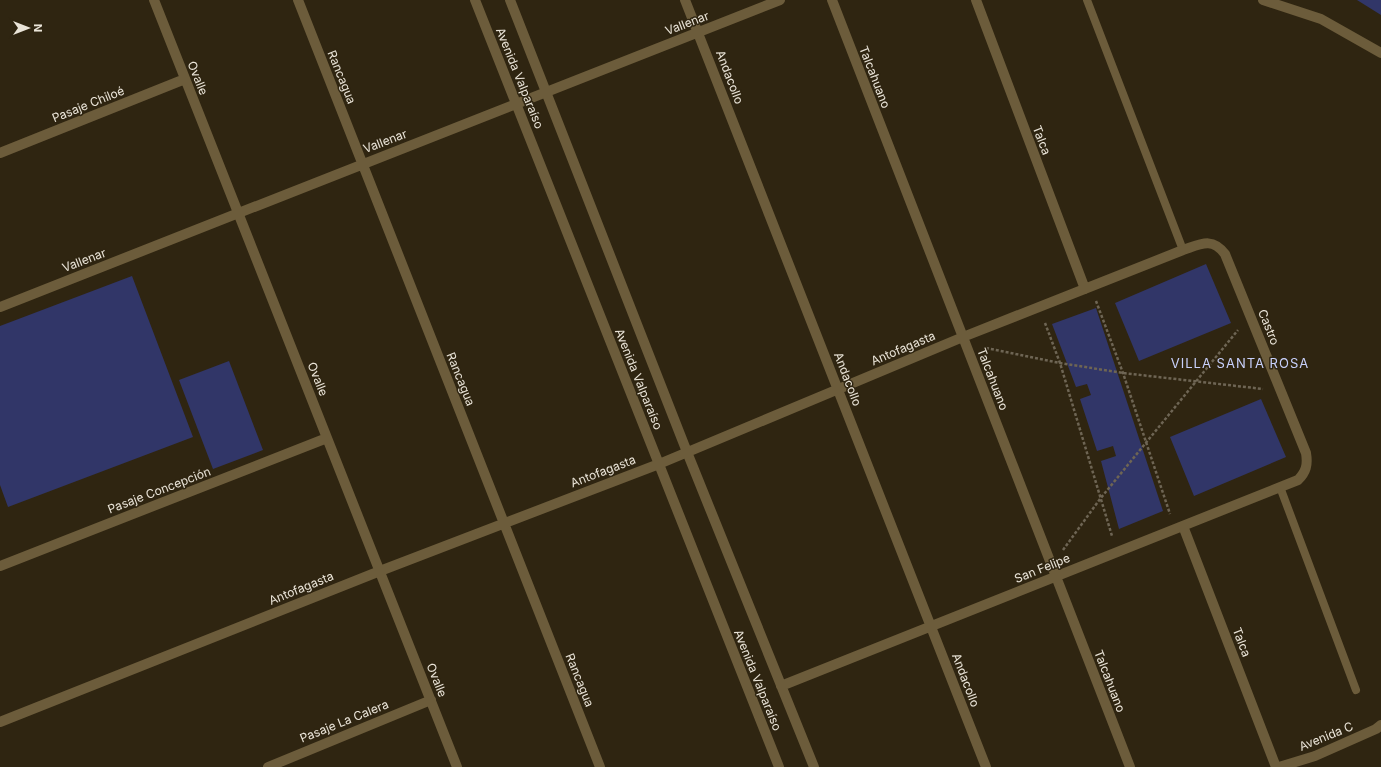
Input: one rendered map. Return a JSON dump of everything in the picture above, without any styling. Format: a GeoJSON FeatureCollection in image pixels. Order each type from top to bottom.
{"type":"FeatureCollection","features":[{"type":"Feature","properties":{"kind":"street","name":"Ovalle"},"geometry":{"type":"LineString","coordinates":[[154,0],[457,767]]}},
{"type":"Feature","properties":{"kind":"street","name":"Rancagua"},"geometry":{"type":"LineString","coordinates":[[298,0],[600,767]]}},
{"type":"Feature","properties":{"kind":"street","name":"Avenida Valparaíso"},"geometry":{"type":"LineString","coordinates":[[475,0],[779,767]]}},
{"type":"Feature","properties":{"kind":"street","name":"Avenida Valparaíso"},"geometry":{"type":"LineString","coordinates":[[510,0],[687,452],[814,767]]}},
{"type":"Feature","properties":{"kind":"street","name":"Andacollo"},"geometry":{"type":"LineString","coordinates":[[685,0],[986,767]]}},
{"type":"Feature","properties":{"kind":"street","name":"Vallenar"},"geometry":{"type":"LineString","coordinates":[[0,307],[780,0]]}},
{"type":"Feature","properties":{"kind":"street","name":"Talcahuano"},"geometry":{"type":"LineString","coordinates":[[832,0],[1130,767]]}},
{"type":"Feature","properties":{"kind":"street","name":"Talca"},"geometry":{"type":"LineString","coordinates":[[976,0],[1085,289]]}},
{"type":"Feature","properties":{"kind":"street"},"geometry":{"type":"LineString","coordinates":[[1263,0],[1321,19],[1381,53]]}},
{"type":"Feature","properties":{"kind":"street","name":"Pasaje Chiloé"},"geometry":{"type":"LineString","coordinates":[[0,153],[185,79]]}},
{"type":"Feature","properties":{"kind":"street","name":"Antofagasta"},"geometry":{"type":"LineString","coordinates":[[0,722],[380,571],[659,464],[963,337],[1183,250],[1207,243],[1214,244]]}},
{"type":"Feature","properties":{"kind":"street","name":"Castro"},"geometry":{"type":"LineString","coordinates":[[1214,244],[1225,254],[1306,453],[1308,460],[1307,469]]}},
{"type":"Feature","properties":{"kind":"street","name":"Pasaje Concepción"},"geometry":{"type":"LineString","coordinates":[[0,566],[327,438]]}},
{"type":"Feature","properties":{"kind":"street","name":"San Felipe"},"geometry":{"type":"LineString","coordinates":[[781,686],[1298,480],[1304,475],[1307,469]]}},
{"type":"Feature","properties":{"kind":"street","name":"Talca"},"geometry":{"type":"LineString","coordinates":[[1183,526],[1276,767]]}},
{"type":"Feature","properties":{"kind":"street","name":"Pasaje La Calera"},"geometry":{"type":"LineString","coordinates":[[268,767],[431,700]]}},
{"type":"Feature","properties":{"kind":"street","name":"Avenida C"},"geometry":{"type":"LineString","coordinates":[[1279,767],[1315,756],[1376,729],[1381,725]]}},
{"type":"Feature","properties":{"kind":"lane"},"geometry":{"type":"LineString","coordinates":[[1087,0],[1183,250]]}},
{"type":"Feature","properties":{"kind":"lane"},"geometry":{"type":"LineString","coordinates":[[1280,487],[1356,690]]}},
{"type":"Feature","properties":{"kind":"path"},"geometry":{"type":"LineString","coordinates":[[1096,301],[1123,373],[1170,514]]}},
{"type":"Feature","properties":{"kind":"path"},"geometry":{"type":"LineString","coordinates":[[1063,551],[1100,499],[1250,316]]}},
{"type":"Feature","properties":{"kind":"path"},"geometry":{"type":"LineString","coordinates":[[1045,323],[1060,363],[1112,536]]}},
{"type":"Feature","properties":{"kind":"path"},"geometry":{"type":"LineString","coordinates":[[986,348],[1060,363],[1123,373],[1281,392]]}},
{"type":"Feature","properties":{"kind":"shaded area"},"geometry":{"type":"Polygon","coordinates":[[[1357,0],[1381,0],[1381,15],[1357,0]]]}},
{"type":"Feature","properties":{"kind":"shaded area"},"geometry":{"type":"Polygon","coordinates":[[[1206,264],[1231,323],[1139,361],[1115,303],[1206,264]]]}},
{"type":"Feature","properties":{"kind":"shaded area"},"geometry":{"type":"Polygon","coordinates":[[[132,276],[193,437],[8,507],[0,485],[0,326],[132,276]]]}},
{"type":"Feature","properties":{"kind":"shaded area"},"geometry":{"type":"Polygon","coordinates":[[[1096,308],[1163,511],[1119,529],[1101,461],[1116,456],[1113,446],[1097,451],[1080,399],[1091,395],[1087,384],[1076,387],[1052,324],[1096,308]]]}},
{"type":"Feature","properties":{"kind":"shaded area"},"geometry":{"type":"Polygon","coordinates":[[[229,361],[263,450],[213,469],[179,380],[229,361]]]}},
{"type":"Feature","properties":{"kind":"shaded area"},"geometry":{"type":"Polygon","coordinates":[[[1261,399],[1286,457],[1194,496],[1170,437],[1261,399]]]}},
{"type":"Feature","properties":{"kind":"district","name":"VILLA SANTA ROSA"},"geometry":{"type":"Point","coordinates":[1240,363]}}]}
